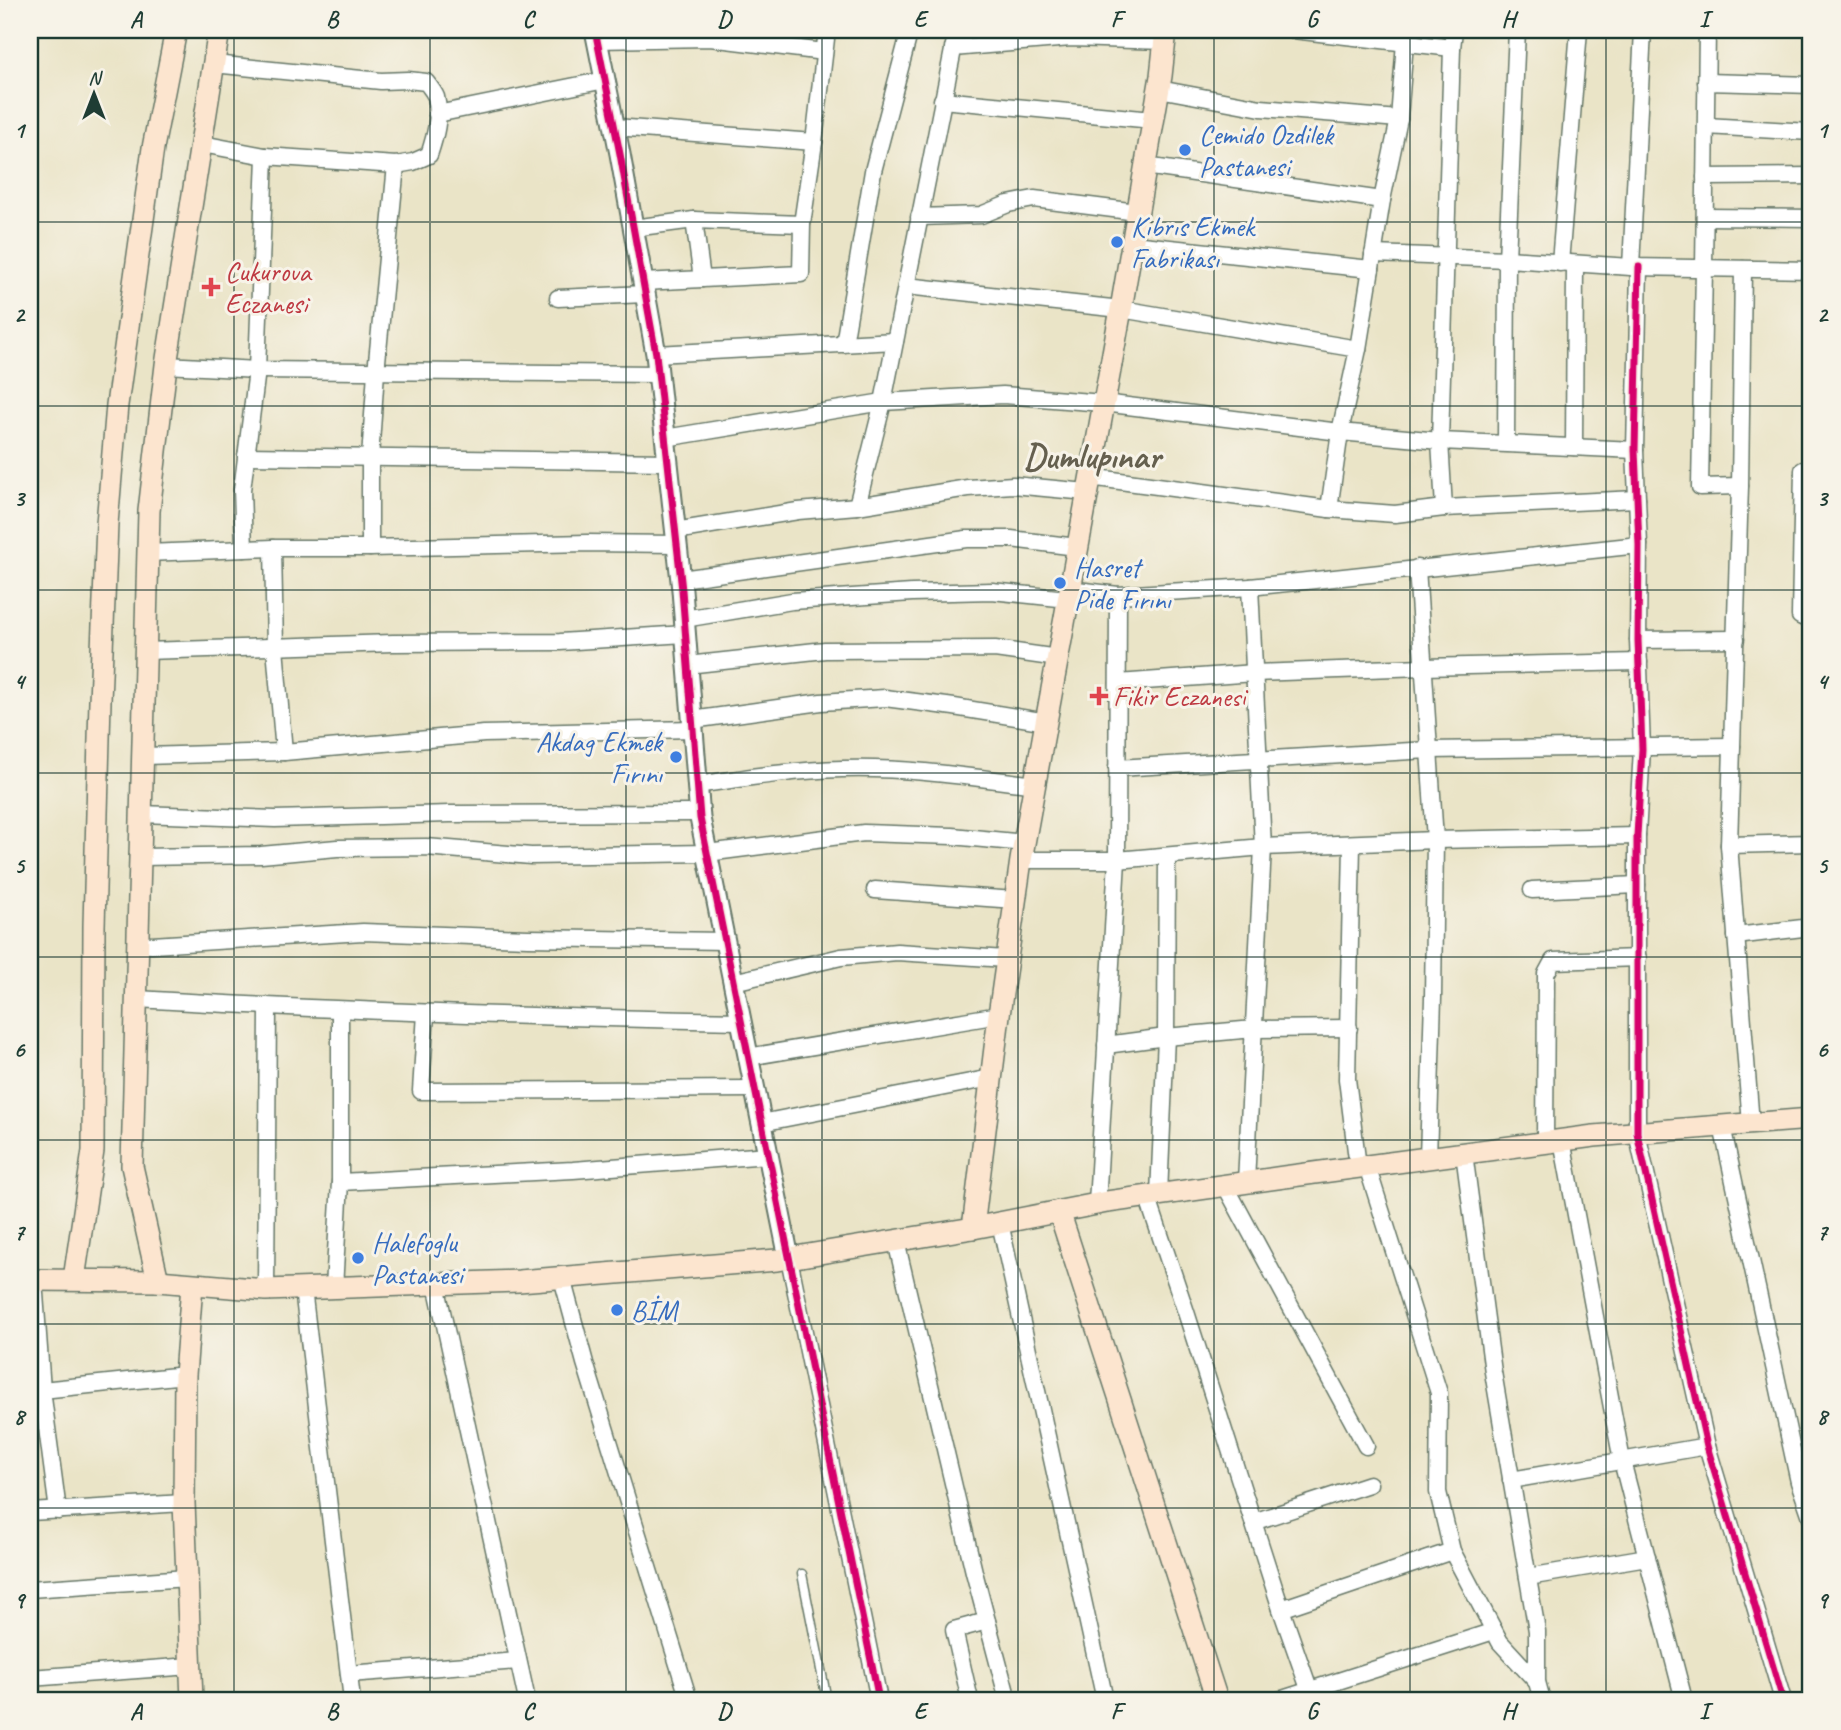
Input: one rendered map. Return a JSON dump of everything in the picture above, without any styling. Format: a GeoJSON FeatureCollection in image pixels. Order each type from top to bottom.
{"type":"FeatureCollection","features":[{"type":"Feature","properties":{"kind":"main road"},"geometry":{"type":"LineString","coordinates":[[74,1279],[93,1151],[94,926],[108,511],[118,392],[153,148],[176,30]]}},
{"type":"Feature","properties":{"kind":"main road"},"geometry":{"type":"LineString","coordinates":[[158,1281],[132,1166],[149,511],[166,365],[219,30]]}},
{"type":"Feature","properties":{"kind":"main road"},"geometry":{"type":"LineString","coordinates":[[973,1228],[1015,900],[1121,309],[1159,89],[1165,35]]}},
{"type":"Feature","properties":{"kind":"main road"},"geometry":{"type":"LineString","coordinates":[[32,1280],[158,1281],[266,1290],[303,1289],[562,1278],[789,1258],[1153,1195],[1362,1166],[1637,1133],[1811,1119]]}},
{"type":"Feature","properties":{"kind":"main road"},"geometry":{"type":"LineString","coordinates":[[1059,1211],[1217,1700]]}},
{"type":"Feature","properties":{"kind":"main road"},"geometry":{"type":"LineString","coordinates":[[192,1285],[185,1375],[184,1503],[192,1700]]}},
{"type":"Feature","properties":{"kind":"street"},"geometry":{"type":"LineString","coordinates":[[558,298],[702,279],[801,274],[802,224],[827,30]]}},
{"type":"Feature","properties":{"kind":"street"},"geometry":{"type":"LineString","coordinates":[[844,344],[873,171],[910,30]]}},
{"type":"Feature","properties":{"kind":"street"},"geometry":{"type":"LineString","coordinates":[[857,506],[883,402],[957,30]]}},
{"type":"Feature","properties":{"kind":"street"},"geometry":{"type":"LineString","coordinates":[[1293,30],[1451,48]]}},
{"type":"Feature","properties":{"kind":"street"},"geometry":{"type":"LineString","coordinates":[[1444,508],[1440,441],[1451,48],[1454,30]]}},
{"type":"Feature","properties":{"kind":"street"},"geometry":{"type":"LineString","coordinates":[[1506,443],[1507,259],[1517,30]]}},
{"type":"Feature","properties":{"kind":"street"},"geometry":{"type":"LineString","coordinates":[[1574,447],[1568,263],[1579,30]]}},
{"type":"Feature","properties":{"kind":"street"},"geometry":{"type":"LineString","coordinates":[[1643,30],[1635,267],[1635,450],[1642,749],[1637,836],[1637,1133],[1707,1446],[1783,1700]]}},
{"type":"Feature","properties":{"kind":"street"},"geometry":{"type":"LineString","coordinates":[[1707,30],[1700,487],[1740,486]]}},
{"type":"Feature","properties":{"kind":"street"},"geometry":{"type":"LineString","coordinates":[[824,52],[710,38],[595,35],[615,127],[656,354],[681,579],[699,813],[879,1700]]}},
{"type":"Feature","properties":{"kind":"street"},"geometry":{"type":"LineString","coordinates":[[953,48],[1071,38],[1165,35]]}},
{"type":"Feature","properties":{"kind":"street"},"geometry":{"type":"LineString","coordinates":[[1329,509],[1340,432],[1358,349],[1382,200],[1399,119],[1405,43]]}},
{"type":"Feature","properties":{"kind":"street"},"geometry":{"type":"LineString","coordinates":[[202,144],[265,156],[396,165],[414,162],[429,155],[436,135],[436,95],[426,82],[381,81],[214,64]]}},
{"type":"Feature","properties":{"kind":"street"},"geometry":{"type":"LineString","coordinates":[[438,114],[605,80]]}},
{"type":"Feature","properties":{"kind":"street"},"geometry":{"type":"LineString","coordinates":[[1706,82],[1811,85]]}},
{"type":"Feature","properties":{"kind":"street"},"geometry":{"type":"LineString","coordinates":[[1159,89],[1261,108],[1399,119]]}},
{"type":"Feature","properties":{"kind":"street"},"geometry":{"type":"LineString","coordinates":[[942,100],[1153,120]]}},
{"type":"Feature","properties":{"kind":"street"},"geometry":{"type":"LineString","coordinates":[[1706,126],[1811,132]]}},
{"type":"Feature","properties":{"kind":"street"},"geometry":{"type":"LineString","coordinates":[[615,127],[814,142]]}},
{"type":"Feature","properties":{"kind":"street"},"geometry":{"type":"LineString","coordinates":[[244,549],[242,490],[257,370],[265,156]]}},
{"type":"Feature","properties":{"kind":"street"},"geometry":{"type":"LineString","coordinates":[[370,548],[370,458],[396,165]]}},
{"type":"Feature","properties":{"kind":"street"},"geometry":{"type":"LineString","coordinates":[[1145,166],[1382,200]]}},
{"type":"Feature","properties":{"kind":"street"},"geometry":{"type":"LineString","coordinates":[[1705,177],[1811,176]]}},
{"type":"Feature","properties":{"kind":"street"},"geometry":{"type":"LineString","coordinates":[[919,216],[981,215],[1008,204],[1034,200],[1137,212]]}},
{"type":"Feature","properties":{"kind":"street"},"geometry":{"type":"LineString","coordinates":[[1705,217],[1811,218]]}},
{"type":"Feature","properties":{"kind":"street"},"geometry":{"type":"LineString","coordinates":[[633,228],[694,219],[802,224]]}},
{"type":"Feature","properties":{"kind":"street"},"geometry":{"type":"LineString","coordinates":[[694,219],[702,279]]}},
{"type":"Feature","properties":{"kind":"street"},"geometry":{"type":"LineString","coordinates":[[1132,244],[1372,262],[1445,258],[1507,259],[1635,267],[1811,270]]}},
{"type":"Feature","properties":{"kind":"street"},"geometry":{"type":"LineString","coordinates":[[1743,269],[1740,486],[1729,845],[1751,1124]]}},
{"type":"Feature","properties":{"kind":"street"},"geometry":{"type":"LineString","coordinates":[[906,286],[1121,309],[1358,349]]}},
{"type":"Feature","properties":{"kind":"street"},"geometry":{"type":"LineString","coordinates":[[656,354],[895,341]]}},
{"type":"Feature","properties":{"kind":"street"},"geometry":{"type":"LineString","coordinates":[[166,365],[257,370],[658,374]]}},
{"type":"Feature","properties":{"kind":"street"},"geometry":{"type":"LineString","coordinates":[[665,438],[883,402],[1003,395],[1103,403],[1340,432],[1440,441],[1635,450]]}},
{"type":"Feature","properties":{"kind":"street"},"geometry":{"type":"LineString","coordinates":[[246,456],[668,462]]}},
{"type":"Feature","properties":{"kind":"street"},"geometry":{"type":"LineString","coordinates":[[1811,470],[1803,470],[1800,616],[1811,621]]}},
{"type":"Feature","properties":{"kind":"street"},"geometry":{"type":"LineString","coordinates":[[147,553],[273,548],[587,543],[676,538],[798,511],[857,506],[968,488],[1013,485],[1088,484],[1395,514],[1444,508],[1637,499]]}},
{"type":"Feature","properties":{"kind":"street"},"geometry":{"type":"LineString","coordinates":[[681,579],[966,539],[1012,539],[1077,547]]}},
{"type":"Feature","properties":{"kind":"street"},"geometry":{"type":"LineString","coordinates":[[145,651],[393,643],[560,642],[685,626],[792,601],[912,593],[992,591],[1118,595],[1250,587],[1639,545]]}},
{"type":"Feature","properties":{"kind":"street"},"geometry":{"type":"LineString","coordinates":[[273,548],[275,648],[284,752]]}},
{"type":"Feature","properties":{"kind":"street"},"geometry":{"type":"LineString","coordinates":[[1417,568],[1435,840],[1429,1158]]}},
{"type":"Feature","properties":{"kind":"street"},"geometry":{"type":"LineString","coordinates":[[1246,1182],[1263,847],[1250,587]]}},
{"type":"Feature","properties":{"kind":"street"},"geometry":{"type":"LineString","coordinates":[[1097,1204],[1116,860],[1118,595]]}},
{"type":"Feature","properties":{"kind":"street"},"geometry":{"type":"LineString","coordinates":[[1638,640],[1736,639]]}},
{"type":"Feature","properties":{"kind":"street"},"geometry":{"type":"LineString","coordinates":[[687,665],[825,650],[995,649],[1058,658]]}},
{"type":"Feature","properties":{"kind":"street"},"geometry":{"type":"LineString","coordinates":[[1118,683],[1254,673],[1639,662]]}},
{"type":"Feature","properties":{"kind":"street"},"geometry":{"type":"LineString","coordinates":[[144,756],[284,752],[484,734],[692,724],[821,702],[885,698],[1047,722]]}},
{"type":"Feature","properties":{"kind":"street"},"geometry":{"type":"LineString","coordinates":[[1117,768],[1429,750],[1732,746]]}},
{"type":"Feature","properties":{"kind":"street"},"geometry":{"type":"LineString","coordinates":[[697,785],[771,774],[843,769],[931,771],[1035,785]]}},
{"type":"Feature","properties":{"kind":"street"},"geometry":{"type":"LineString","coordinates":[[141,814],[275,820],[450,814],[699,813]]}},
{"type":"Feature","properties":{"kind":"street"},"geometry":{"type":"LineString","coordinates":[[141,857],[261,855],[337,848],[426,847],[531,856],[707,853],[864,833],[952,836],[1023,851],[1116,860],[1263,847],[1637,836]]}},
{"type":"Feature","properties":{"kind":"street"},"geometry":{"type":"LineString","coordinates":[[1729,845],[1811,843]]}},
{"type":"Feature","properties":{"kind":"street"},"geometry":{"type":"LineString","coordinates":[[1352,845],[1347,1079],[1362,1166],[1439,1393],[1438,1492],[1452,1551],[1500,1642],[1537,1682]]}},
{"type":"Feature","properties":{"kind":"street"},"geometry":{"type":"LineString","coordinates":[[1167,856],[1166,1037],[1153,1195],[1186,1312],[1281,1609],[1312,1695]]}},
{"type":"Feature","properties":{"kind":"street"},"geometry":{"type":"LineString","coordinates":[[1532,890],[1637,885]]}},
{"type":"Feature","properties":{"kind":"street"},"geometry":{"type":"LineString","coordinates":[[875,890],[1015,900]]}},
{"type":"Feature","properties":{"kind":"street"},"geometry":{"type":"LineString","coordinates":[[1736,936],[1811,927]]}},
{"type":"Feature","properties":{"kind":"street"},"geometry":{"type":"LineString","coordinates":[[139,944],[363,932],[725,941]]}},
{"type":"Feature","properties":{"kind":"street"},"geometry":{"type":"LineString","coordinates":[[733,982],[841,957],[897,952],[1006,959]]}},
{"type":"Feature","properties":{"kind":"street"},"geometry":{"type":"LineString","coordinates":[[1638,958],[1553,961],[1546,974],[1553,1142],[1622,1461],[1684,1700]]}},
{"type":"Feature","properties":{"kind":"street"},"geometry":{"type":"LineString","coordinates":[[137,999],[340,1010],[741,1021]]}},
{"type":"Feature","properties":{"kind":"street"},"geometry":{"type":"LineString","coordinates":[[266,1290],[268,1007]]}},
{"type":"Feature","properties":{"kind":"street"},"geometry":{"type":"LineString","coordinates":[[334,1288],[340,1182],[340,1010]]}},
{"type":"Feature","properties":{"kind":"street"},"geometry":{"type":"LineString","coordinates":[[426,1013],[421,1091],[754,1089]]}},
{"type":"Feature","properties":{"kind":"street"},"geometry":{"type":"LineString","coordinates":[[748,1057],[999,1015]]}},
{"type":"Feature","properties":{"kind":"street"},"geometry":{"type":"LineString","coordinates":[[1107,1045],[1254,1029],[1349,1028]]}},
{"type":"Feature","properties":{"kind":"street"},"geometry":{"type":"LineString","coordinates":[[761,1123],[991,1078]]}},
{"type":"Feature","properties":{"kind":"street"},"geometry":{"type":"LineString","coordinates":[[1722,1126],[1799,1482],[1811,1517]]}},
{"type":"Feature","properties":{"kind":"street"},"geometry":{"type":"LineString","coordinates":[[1464,1153],[1493,1372],[1537,1631],[1537,1682],[1542,1700]]}},
{"type":"Feature","properties":{"kind":"street"},"geometry":{"type":"LineString","coordinates":[[340,1182],[573,1170],[768,1155]]}},
{"type":"Feature","properties":{"kind":"street"},"geometry":{"type":"LineString","coordinates":[[1225,1185],[1366,1446]]}},
{"type":"Feature","properties":{"kind":"street"},"geometry":{"type":"LineString","coordinates":[[1000,1223],[1105,1700]]}},
{"type":"Feature","properties":{"kind":"street"},"geometry":{"type":"LineString","coordinates":[[897,1241],[974,1572],[1008,1700]]}},
{"type":"Feature","properties":{"kind":"street"},"geometry":{"type":"LineString","coordinates":[[562,1278],[689,1700]]}},
{"type":"Feature","properties":{"kind":"street"},"geometry":{"type":"LineString","coordinates":[[32,1280],[58,1511]]}},
{"type":"Feature","properties":{"kind":"street"},"geometry":{"type":"LineString","coordinates":[[436,1284],[527,1700]]}},
{"type":"Feature","properties":{"kind":"street"},"geometry":{"type":"LineString","coordinates":[[303,1289],[352,1700]]}},
{"type":"Feature","properties":{"kind":"street"},"geometry":{"type":"LineString","coordinates":[[43,1391],[185,1375]]}},
{"type":"Feature","properties":{"kind":"street"},"geometry":{"type":"LineString","coordinates":[[1511,1480],[1707,1446]]}},
{"type":"Feature","properties":{"kind":"street"},"geometry":{"type":"LineString","coordinates":[[1253,1522],[1369,1484]]}},
{"type":"Feature","properties":{"kind":"street"},"geometry":{"type":"LineString","coordinates":[[30,1512],[184,1503]]}},
{"type":"Feature","properties":{"kind":"street"},"geometry":{"type":"LineString","coordinates":[[1281,1609],[1452,1551]]}},
{"type":"Feature","properties":{"kind":"street"},"geometry":{"type":"LineString","coordinates":[[1528,1577],[1647,1557]]}},
{"type":"Feature","properties":{"kind":"street"},"geometry":{"type":"LineString","coordinates":[[30,1589],[187,1578]]}},
{"type":"Feature","properties":{"kind":"street"},"geometry":{"type":"LineString","coordinates":[[970,1700],[954,1630],[987,1621]]}},
{"type":"Feature","properties":{"kind":"street"},"geometry":{"type":"LineString","coordinates":[[1279,1700],[1312,1695],[1494,1631]]}},
{"type":"Feature","properties":{"kind":"street"},"geometry":{"type":"LineString","coordinates":[[349,1674],[518,1661]]}},
{"type":"Feature","properties":{"kind":"street"},"geometry":{"type":"LineString","coordinates":[[30,1678],[191,1666]]}},
{"type":"Feature","properties":{"kind":"lane"},"geometry":{"type":"LineString","coordinates":[[802,1574],[827,1700]]}},
{"type":"Feature","properties":{"kind":"cycle path"},"geometry":{"type":"LineString","coordinates":[[595,30],[656,354],[682,590],[700,818],[879,1700]]}},
{"type":"Feature","properties":{"kind":"cycle path"},"geometry":{"type":"LineString","coordinates":[[1639,267],[1635,450],[1642,749],[1637,836],[1637,1133],[1707,1446],[1783,1700]]}},
{"type":"Feature","properties":{"kind":"place","name":"Cemido Ozdilek Pastanesi"},"geometry":{"type":"Point","coordinates":[1185,150]}},
{"type":"Feature","properties":{"kind":"place","name":"Kıbrıs Ekmek Fabrikası"},"geometry":{"type":"Point","coordinates":[1117,242]}},
{"type":"Feature","properties":{"kind":"place","name":"Cukurova Eczanesi"},"geometry":{"type":"Point","coordinates":[211,287]}},
{"type":"Feature","properties":{"kind":"place","name":"Hasret Pide Fırını"},"geometry":{"type":"Point","coordinates":[1060,583]}},
{"type":"Feature","properties":{"kind":"place","name":"Fikir Eczanesi"},"geometry":{"type":"Point","coordinates":[1099,696]}},
{"type":"Feature","properties":{"kind":"place","name":"Akdag Ekmek Fırını"},"geometry":{"type":"Point","coordinates":[676,757]}},
{"type":"Feature","properties":{"kind":"place","name":"Halefoglu Pastanesi"},"geometry":{"type":"Point","coordinates":[358,1258]}},
{"type":"Feature","properties":{"kind":"place","name":"BİM"},"geometry":{"type":"Point","coordinates":[617,1310]}},
{"type":"Feature","properties":{"kind":"district","name":"Dumlupınar"},"geometry":{"type":"Point","coordinates":[1092,456]}}]}
